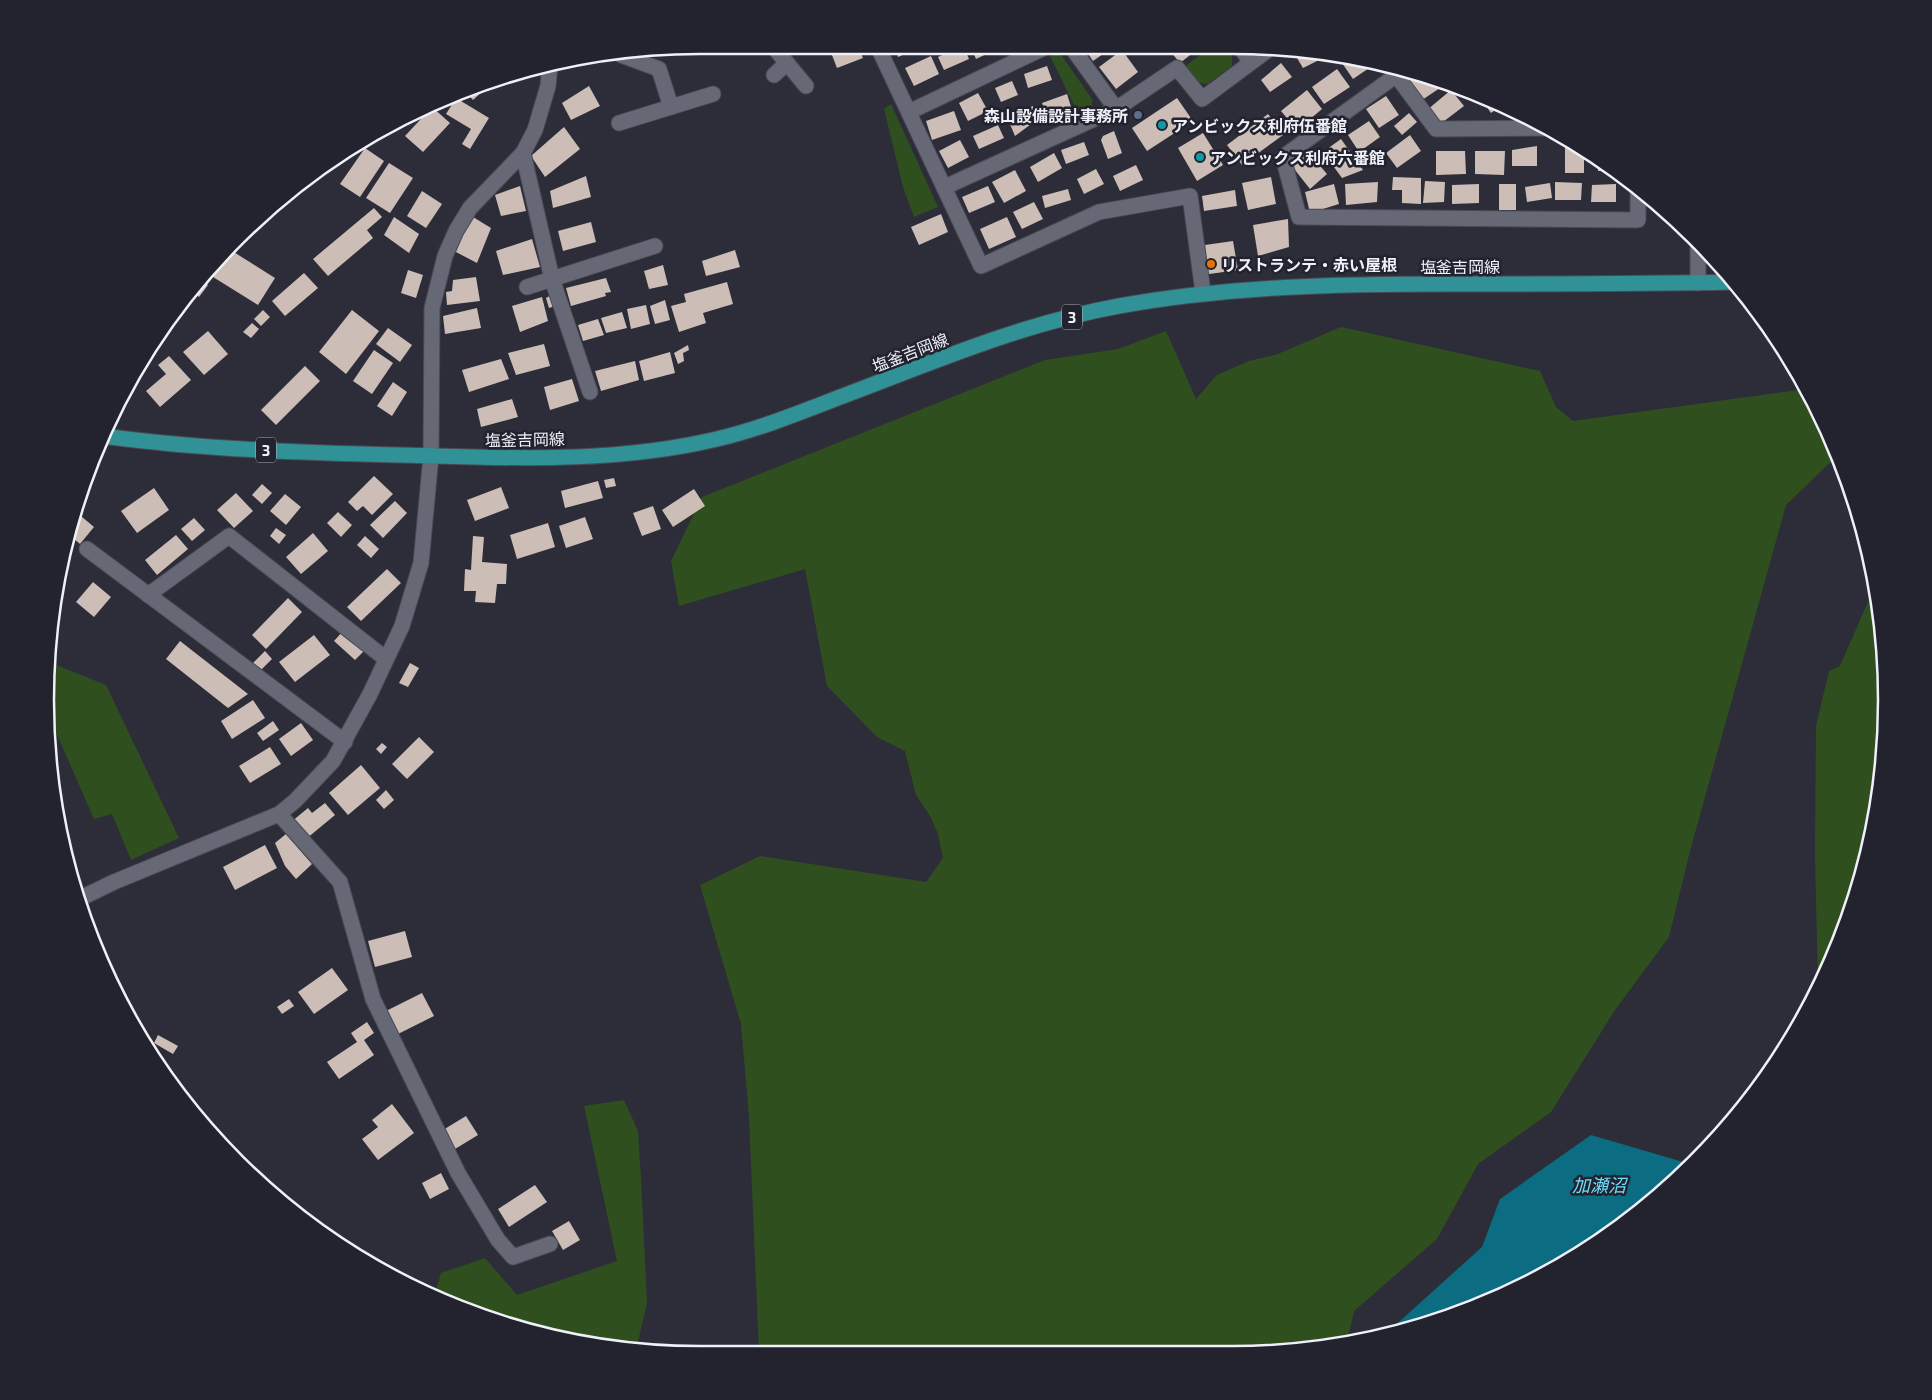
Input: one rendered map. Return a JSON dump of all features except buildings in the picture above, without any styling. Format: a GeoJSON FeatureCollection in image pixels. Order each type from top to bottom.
{"type":"FeatureCollection","features":[{"type":"Feature","properties":{"kind":"main road","name":"塩釜吉岡線"},"geometry":{"type":"LineString","coordinates":[[110,437],[172,445],[388,456],[480,458],[597,456],[714,440],[778,420],[973,347],[1035,326],[1115,306],[1203,292],[1277,286],[1354,284],[1725,282]]}},
{"type":"Feature","properties":{"kind":"street"},"geometry":{"type":"LineString","coordinates":[[780,54],[806,86]]}},
{"type":"Feature","properties":{"kind":"street"},"geometry":{"type":"LineString","coordinates":[[881,54],[981,266],[1099,212],[1190,196],[1203,292]]}},
{"type":"Feature","properties":{"kind":"street"},"geometry":{"type":"LineString","coordinates":[[909,112],[1031,54]]}},
{"type":"Feature","properties":{"kind":"street"},"geometry":{"type":"LineString","coordinates":[[1076,54],[1116,109]]}},
{"type":"Feature","properties":{"kind":"street"},"geometry":{"type":"LineString","coordinates":[[1245,54],[1251,62]]}},
{"type":"Feature","properties":{"kind":"street"},"geometry":{"type":"LineString","coordinates":[[945,187],[1116,109],[1177,68],[1202,99],[1261,55]]}},
{"type":"Feature","properties":{"kind":"street"},"geometry":{"type":"LineString","coordinates":[[627,58],[659,69],[671,106]]}},
{"type":"Feature","properties":{"kind":"street"},"geometry":{"type":"LineString","coordinates":[[774,75],[787,63]]}},
{"type":"Feature","properties":{"kind":"street"},"geometry":{"type":"LineString","coordinates":[[85,896],[114,882],[279,814],[295,801],[333,761],[345,742],[402,626],[421,563],[430,456],[432,308],[445,256],[456,231],[470,208],[523,153],[535,130],[548,86],[549,72]]}},
{"type":"Feature","properties":{"kind":"street"},"geometry":{"type":"LineString","coordinates":[[1396,75],[1283,157],[1299,217],[1638,220],[1638,198]]}},
{"type":"Feature","properties":{"kind":"street"},"geometry":{"type":"LineString","coordinates":[[1403,77],[1436,129],[1533,128]]}},
{"type":"Feature","properties":{"kind":"street"},"geometry":{"type":"LineString","coordinates":[[619,123],[713,94]]}},
{"type":"Feature","properties":{"kind":"street"},"geometry":{"type":"LineString","coordinates":[[523,153],[552,279],[590,392]]}},
{"type":"Feature","properties":{"kind":"street"},"geometry":{"type":"LineString","coordinates":[[527,287],[655,246]]}},
{"type":"Feature","properties":{"kind":"street"},"geometry":{"type":"LineString","coordinates":[[1698,253],[1698,283]]}},
{"type":"Feature","properties":{"kind":"street"},"geometry":{"type":"LineString","coordinates":[[148,595],[228,536],[386,659]]}},
{"type":"Feature","properties":{"kind":"street"},"geometry":{"type":"LineString","coordinates":[[87,549],[345,742]]}},
{"type":"Feature","properties":{"kind":"street"},"geometry":{"type":"LineString","coordinates":[[279,814],[340,882],[374,999],[458,1173],[498,1240],[513,1257],[550,1244]]}},
{"type":"Feature","properties":{"kind":"green space"},"geometry":{"type":"Polygon","coordinates":[[[1057,54],[1062,56],[1092,99],[1092,106],[1079,115],[1050,56],[1057,54]]]}},
{"type":"Feature","properties":{"kind":"green space"},"geometry":{"type":"Polygon","coordinates":[[[1201,54],[1232,55],[1232,66],[1207,84],[1194,82],[1183,68],[1201,54]]]}},
{"type":"Feature","properties":{"kind":"green space"},"geometry":{"type":"Polygon","coordinates":[[[891,104],[938,207],[914,217],[903,187],[884,109],[891,104]]]}},
{"type":"Feature","properties":{"kind":"green space"},"geometry":{"type":"Polygon","coordinates":[[[1341,327],[1540,371],[1556,407],[1573,421],[1799,390],[1812,414],[1832,461],[1786,505],[1690,851],[1669,937],[1615,1010],[1551,1112],[1478,1164],[1437,1239],[1354,1311],[1348,1336],[1274,1345],[1232,1346],[759,1346],[749,1117],[741,1024],[700,885],[760,856],[926,882],[943,858],[938,834],[930,816],[916,795],[905,751],[877,737],[827,686],[805,569],[679,606],[671,561],[702,497],[1045,360],[1118,349],[1166,331],[1196,399],[1217,375],[1249,361],[1278,354],[1341,327]]]}},
{"type":"Feature","properties":{"kind":"green space"},"geometry":{"type":"Polygon","coordinates":[[[1870,597],[1877,658],[1878,700],[1873,784],[1866,826],[1844,908],[1818,973],[1815,854],[1816,726],[1829,671],[1840,666],[1870,597]]]}},
{"type":"Feature","properties":{"kind":"green space"},"geometry":{"type":"Polygon","coordinates":[[[55,665],[106,685],[179,838],[131,860],[112,814],[94,819],[55,730],[55,665]]]}},
{"type":"Feature","properties":{"kind":"green space"},"geometry":{"type":"Polygon","coordinates":[[[624,1100],[638,1131],[647,1303],[638,1343],[574,1334],[533,1324],[492,1312],[436,1290],[441,1273],[485,1258],[517,1295],[617,1261],[584,1106],[624,1100]]]}},
{"type":"Feature","properties":{"kind":"water","name":"加瀬沼"},"geometry":{"type":"Polygon","coordinates":[[[1591,1135],[1684,1162],[1625,1213],[1555,1260],[1518,1280],[1479,1297],[1440,1312],[1396,1325],[1482,1247],[1500,1199],[1591,1135]]]}},
{"type":"Feature","properties":{"kind":"place","name":"森山設備設計事務所"},"geometry":{"type":"Point","coordinates":[1138,115]}},
{"type":"Feature","properties":{"kind":"place","name":"アンビックス利府伍番館"},"geometry":{"type":"Point","coordinates":[1162,125]}},
{"type":"Feature","properties":{"kind":"place","name":"アンビックス利府六番館"},"geometry":{"type":"Point","coordinates":[1200,157]}},
{"type":"Feature","properties":{"kind":"place","name":"リストランテ・赤い屋根"},"geometry":{"type":"Point","coordinates":[1211,264]}}]}
